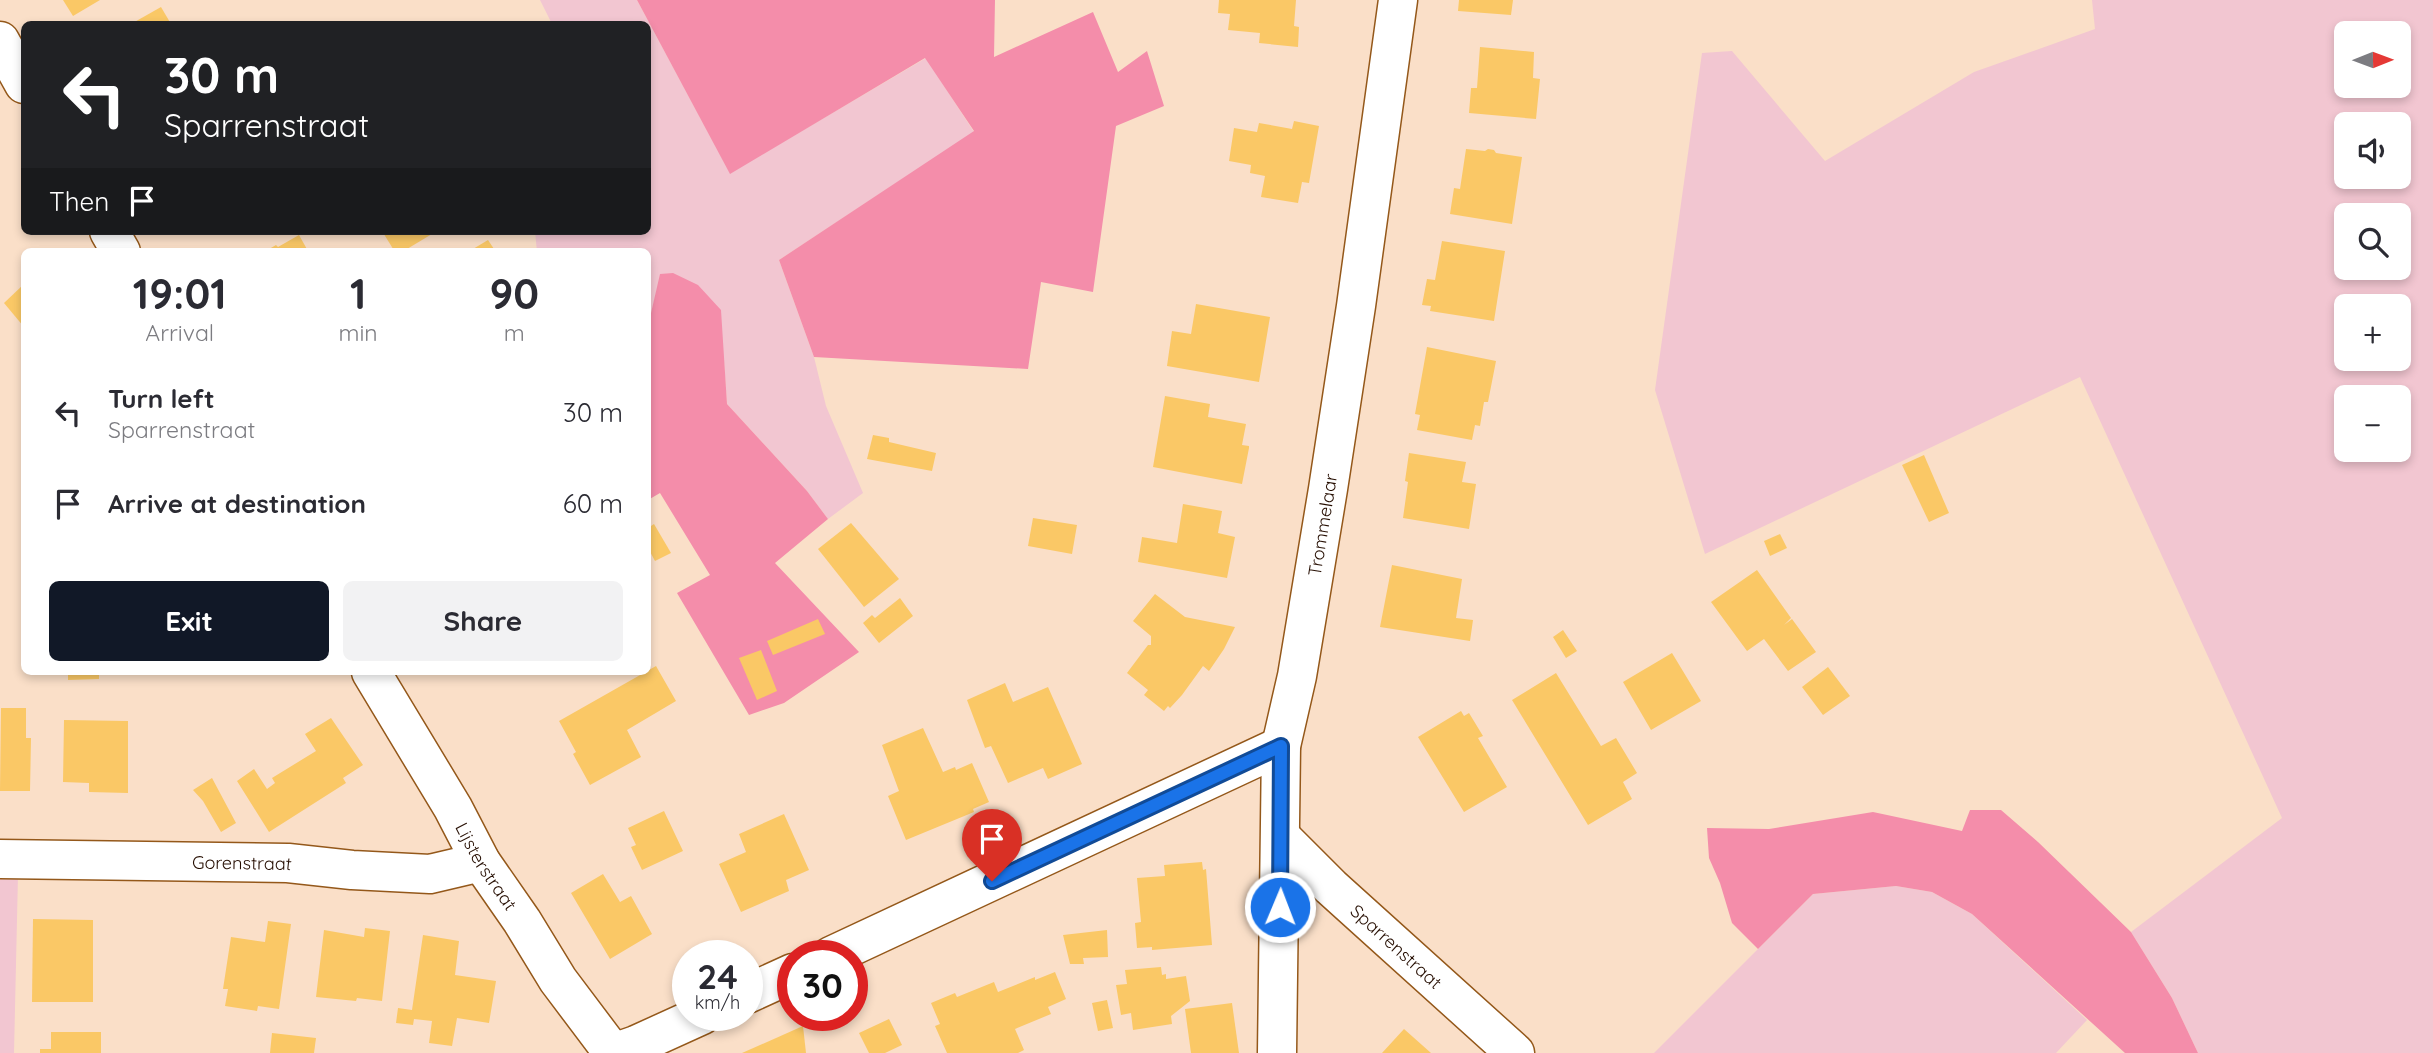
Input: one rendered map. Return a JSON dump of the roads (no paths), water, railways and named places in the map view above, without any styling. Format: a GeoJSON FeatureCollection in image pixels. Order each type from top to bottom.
{"type":"FeatureCollection","features":[{"type":"Feature","properties":{"kind":"street","name":"Trommelaar"},"geometry":{"type":"LineString","coordinates":[[1277,1053],[1281,746],[1297,676],[1328,489],[1398,0]]}},
{"type":"Feature","properties":{"kind":"street"},"geometry":{"type":"LineString","coordinates":[[0,41],[21,79]]}},
{"type":"Feature","properties":{"kind":"street","name":"Lijsterstraat"},"geometry":{"type":"LineString","coordinates":[[374,675],[453,808],[481,862],[558,980],[613,1053]]}},
{"type":"Feature","properties":{"kind":"street"},"geometry":{"type":"LineString","coordinates":[[865,940],[1281,746]]}},
{"type":"Feature","properties":{"kind":"street","name":"Sparrenstraat"},"geometry":{"type":"LineString","coordinates":[[1281,837],[1331,887],[1515,1053]]}},
{"type":"Feature","properties":{"kind":"street","name":"Gorenstraat"},"geometry":{"type":"LineString","coordinates":[[0,859],[288,863],[429,874],[481,862]]}},
{"type":"Feature","properties":{"kind":"street"},"geometry":{"type":"LineString","coordinates":[[613,1053],[672,1029]]}}]}
